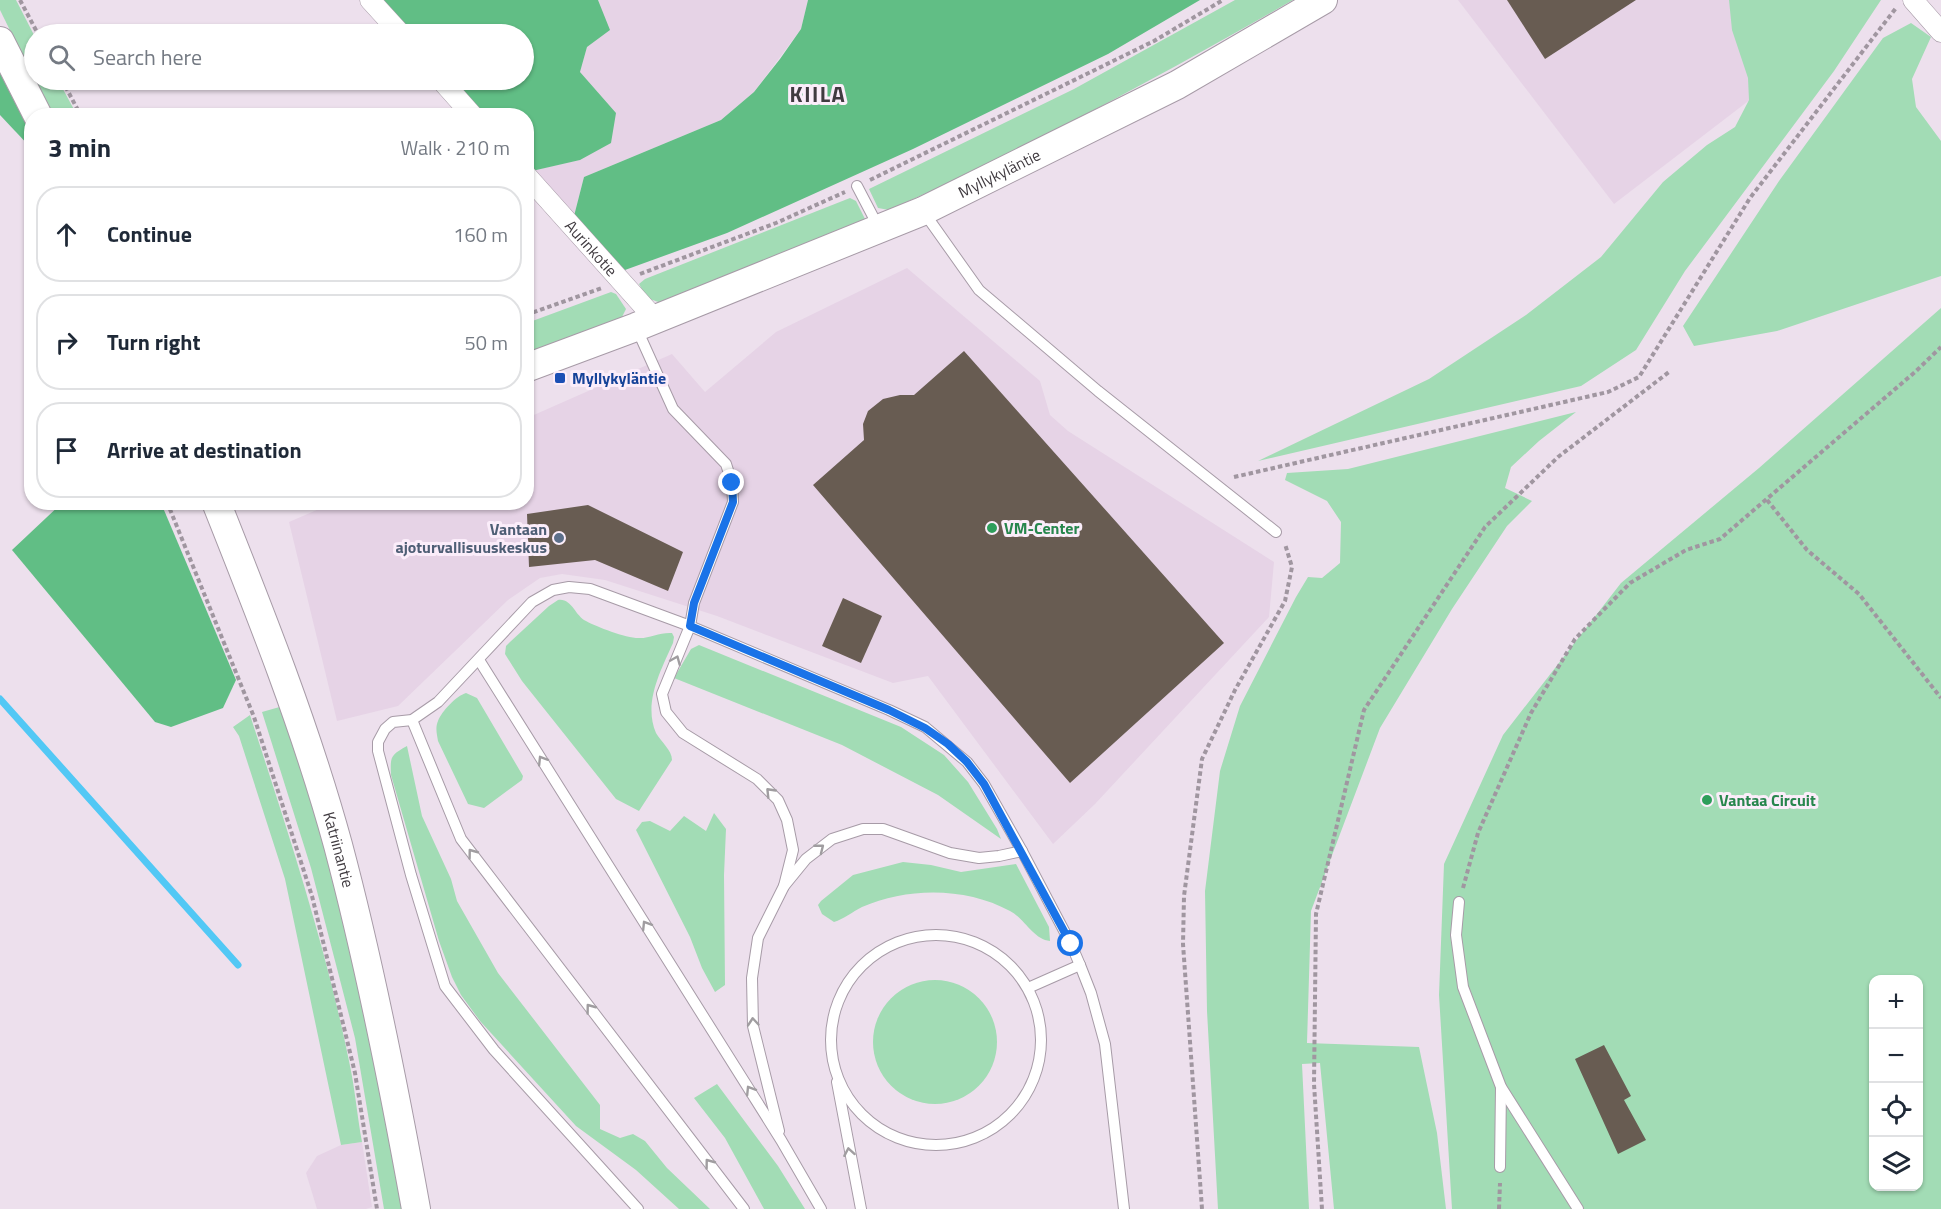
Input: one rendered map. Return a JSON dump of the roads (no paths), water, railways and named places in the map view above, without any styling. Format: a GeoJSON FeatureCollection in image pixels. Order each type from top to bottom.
{"type":"FeatureCollection","features":[{"type":"Feature","properties":{"kind":"main road","name":"Myllykyläntie"},"geometry":{"type":"LineString","coordinates":[[534,365],[646,323],[923,211],[1177,85],[1323,0]]}},
{"type":"Feature","properties":{"kind":"main road"},"geometry":{"type":"LineString","coordinates":[[0,41],[24,88]]}},
{"type":"Feature","properties":{"kind":"main road"},"geometry":{"type":"LineString","coordinates":[[25,90],[34,108]]}},
{"type":"Feature","properties":{"kind":"main road","name":"Katriinantie"},"geometry":{"type":"LineString","coordinates":[[219,510],[285,674],[338,843],[387,1051],[416,1209]]}},
{"type":"Feature","properties":{"kind":"street"},"geometry":{"type":"LineString","coordinates":[[370,0],[392,24]]}},
{"type":"Feature","properties":{"kind":"street"},"geometry":{"type":"LineString","coordinates":[[1913,0],[1941,32]]}},
{"type":"Feature","properties":{"kind":"street"},"geometry":{"type":"LineString","coordinates":[[450,90],[466,108]]}},
{"type":"Feature","properties":{"kind":"street","name":"Aurinkotie"},"geometry":{"type":"LineString","coordinates":[[534,184],[621,281],[646,323]]}},
{"type":"Feature","properties":{"kind":"lane"},"geometry":{"type":"LineString","coordinates":[[857,186],[879,229]]}},
{"type":"Feature","properties":{"kind":"lane"},"geometry":{"type":"LineString","coordinates":[[923,211],[979,290],[1098,391],[1276,532]]}},
{"type":"Feature","properties":{"kind":"lane"},"geometry":{"type":"LineString","coordinates":[[646,323],[673,410],[726,464],[732,483],[733,502],[694,603],[690,626],[662,694],[666,712],[683,733],[757,779],[778,800],[787,820],[793,850],[784,886],[758,938],[752,978],[753,1026],[781,1140]]}},
{"type":"Feature","properties":{"kind":"lane"},"geometry":{"type":"LineString","coordinates":[[638,1209],[494,1050],[445,986],[411,875],[378,751],[378,742],[385,729],[393,722],[412,720],[438,702],[532,602],[553,590],[569,587],[590,589],[690,626],[889,710],[925,728],[948,744],[967,762],[1022,851],[1071,944],[1091,993],[1105,1044],[1124,1209]]}},
{"type":"Feature","properties":{"kind":"lane"},"geometry":{"type":"LineString","coordinates":[[479,660],[781,1140],[821,1209]]}},
{"type":"Feature","properties":{"kind":"lane"},"geometry":{"type":"LineString","coordinates":[[412,720],[461,839],[744,1209]]}},
{"type":"Feature","properties":{"kind":"lane"},"geometry":{"type":"LineString","coordinates":[[784,886],[807,859],[832,839],[863,829],[883,829],[950,853],[979,858],[1022,851]]}},
{"type":"Feature","properties":{"kind":"lane"},"geometry":{"type":"LineString","coordinates":[[1459,902],[1456,935],[1463,987],[1501,1087],[1578,1209]]}},
{"type":"Feature","properties":{"kind":"lane"},"geometry":{"type":"LineString","coordinates":[[834,1064],[844,1090],[860,1112],[881,1129],[907,1141],[934,1145],[961,1142],[987,1132],[1010,1116],[1027,1094],[1038,1069],[1042,1041],[1039,1014],[1028,988],[1014,968],[995,952],[972,940],[948,935],[923,935],[898,942],[876,954],[857,970],[843,991],[834,1014],[831,1039],[834,1064],[861,1209]]}},
{"type":"Feature","properties":{"kind":"lane"},"geometry":{"type":"LineString","coordinates":[[1028,988],[1080,965]]}},
{"type":"Feature","properties":{"kind":"lane"},"geometry":{"type":"LineString","coordinates":[[1500,1167],[1501,1087]]}},
{"type":"Feature","properties":{"kind":"waterway"},"geometry":{"type":"LineString","coordinates":[[0,699],[238,965]]}},
{"type":"Feature","properties":{"kind":"place","name":"Myllykyläntie"},"geometry":{"type":"Point","coordinates":[560,378]}},
{"type":"Feature","properties":{"kind":"place","name":"VM-Center"},"geometry":{"type":"Point","coordinates":[992,528]}},
{"type":"Feature","properties":{"kind":"place","name":"Vantaan ajoturvallisuuskeskus"},"geometry":{"type":"Point","coordinates":[559,538]}},
{"type":"Feature","properties":{"kind":"place","name":"Vantaa Circuit"},"geometry":{"type":"Point","coordinates":[1707,800]}},
{"type":"Feature","properties":{"kind":"district","name":"KIILA"},"geometry":{"type":"Point","coordinates":[818,94]}}]}
